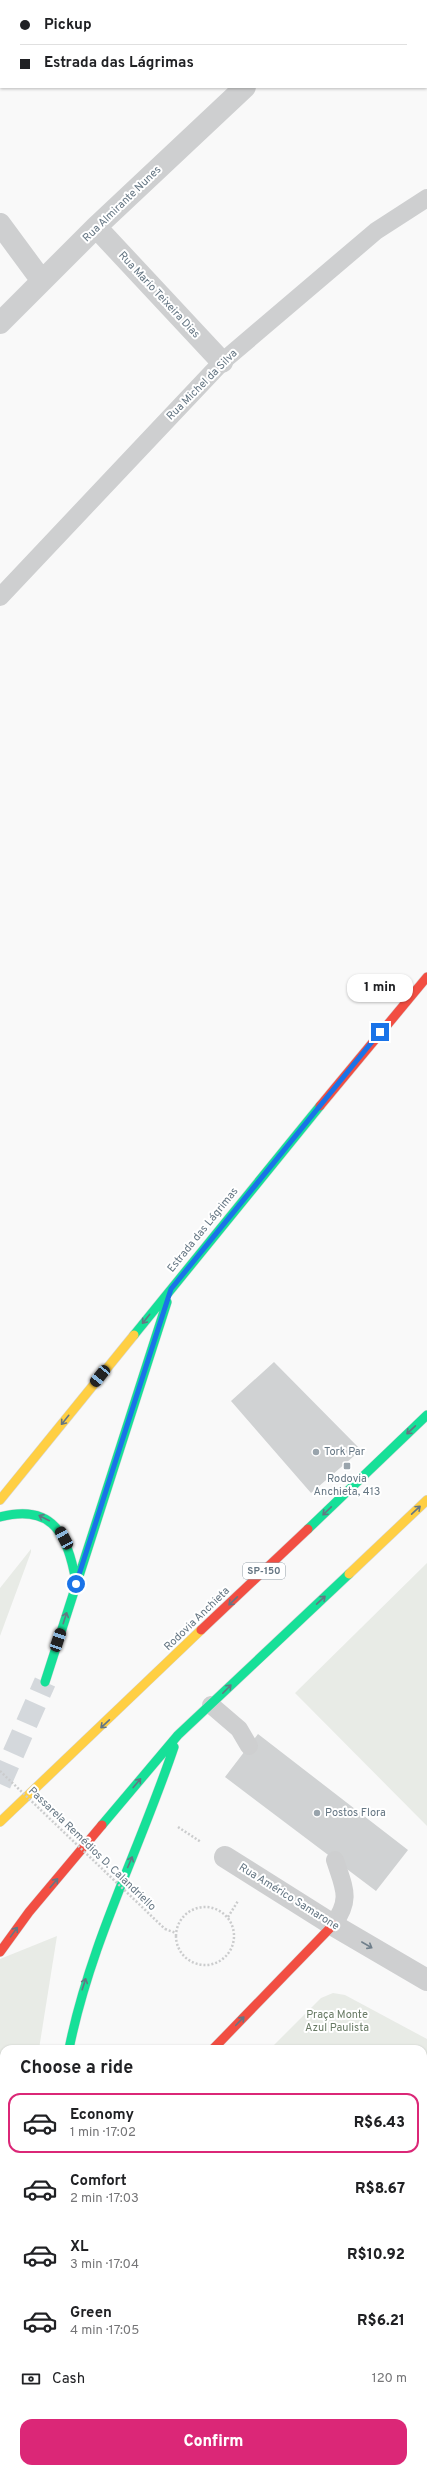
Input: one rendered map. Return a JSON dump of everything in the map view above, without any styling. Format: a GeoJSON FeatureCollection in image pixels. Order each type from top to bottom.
{"type":"FeatureCollection","features":[{"type":"Feature","properties":{"kind":"main road","name":"Estrada das Lágrimas"},"geometry":{"type":"LineString","coordinates":[[0,1500],[427,977]]}},
{"type":"Feature","properties":{"kind":"main road"},"geometry":{"type":"LineString","coordinates":[[44,1682],[171,1289]]}},
{"type":"Feature","properties":{"kind":"main road","name":"Rodovia Anchieta"},"geometry":{"type":"LineString","coordinates":[[0,1822],[427,1415]]}},
{"type":"Feature","properties":{"kind":"main road"},"geometry":{"type":"LineString","coordinates":[[0,1952],[29,1912],[178,1735],[427,1500]]}},
{"type":"Feature","properties":{"kind":"main road"},"geometry":{"type":"LineString","coordinates":[[0,1517],[10,1514],[29,1512],[46,1517],[60,1529],[69,1546],[76,1584]]}},
{"type":"Feature","properties":{"kind":"main road"},"geometry":{"type":"LineString","coordinates":[[70,2045],[75,2011],[101,1930],[152,1811],[178,1735]]}},
{"type":"Feature","properties":{"kind":"main road"},"geometry":{"type":"LineString","coordinates":[[217,2045],[333,1925]]}},
{"type":"Feature","properties":{"kind":"street","name":"Rua Almirante Nunes"},"geometry":{"type":"LineString","coordinates":[[0,323],[96,227],[244,88]]}},
{"type":"Feature","properties":{"kind":"street"},"geometry":{"type":"LineString","coordinates":[[0,224],[42,281]]}},
{"type":"Feature","properties":{"kind":"street","name":"Rua Mario Teixeira Dias"},"geometry":{"type":"LineString","coordinates":[[96,227],[222,362]]}},
{"type":"Feature","properties":{"kind":"street","name":"Rua Américo Samarone"},"geometry":{"type":"LineString","coordinates":[[225,1857],[333,1925],[427,1980]]}},
{"type":"Feature","properties":{"kind":"lane","name":"Rua Michel da Silva"},"geometry":{"type":"LineString","coordinates":[[0,597],[222,362],[376,231],[427,198]]}},
{"type":"Feature","properties":{"kind":"lane"},"geometry":{"type":"LineString","coordinates":[[211,1705],[239,1729],[248,1746]]}},
{"type":"Feature","properties":{"kind":"lane"},"geometry":{"type":"LineString","coordinates":[[333,1925],[341,1914],[346,1897],[335,1860]]}},
{"type":"Feature","properties":{"kind":"path","name":"Passarela Remédios D. Calandriello"},"geometry":{"type":"LineString","coordinates":[[0,1771],[165,1929],[176,1933]]}},
{"type":"Feature","properties":{"kind":"path"},"geometry":{"type":"LineString","coordinates":[[152,1811],[225,1857]]}},
{"type":"Feature","properties":{"kind":"path"},"geometry":{"type":"LineString","coordinates":[[206,1907],[220,1911],[228,1917],[234,1935],[229,1953],[214,1964],[204,1965],[195,1963],[181,1951],[176,1933],[185,1915],[192,1910],[206,1907]]}},
{"type":"Feature","properties":{"kind":"green space"},"geometry":{"type":"Polygon","coordinates":[[[31,1549],[31,1552],[0,1636],[0,1588],[31,1549]]]}},
{"type":"Feature","properties":{"kind":"green space"},"geometry":{"type":"Polygon","coordinates":[[[427,1563],[427,1826],[295,1693],[427,1563]]]}},
{"type":"Feature","properties":{"kind":"green space"},"geometry":{"type":"Polygon","coordinates":[[[57,1936],[40,2045],[0,2045],[0,1959],[57,1936]]]}},
{"type":"Feature","properties":{"kind":"green space","name":"Praça Monte Azul Paulista"},"geometry":{"type":"Polygon","coordinates":[[[333,1993],[345,1995],[427,2039],[427,2045],[274,2045],[321,1998],[333,1993]]]}},
{"type":"Feature","properties":{"kind":"building"},"geometry":{"type":"Polygon","coordinates":[[[274,1362],[361,1450],[311,1493],[231,1401],[274,1362]]]}},
{"type":"Feature","properties":{"kind":"building","name":"Postos Flora"},"geometry":{"type":"Polygon","coordinates":[[[258,1734],[408,1850],[376,1891],[225,1777],[258,1734]]]}},
{"type":"Feature","properties":{"kind":"tunnel"},"geometry":{"type":"LineString","coordinates":[[0,1784],[45,1682]]}},
{"type":"Feature","properties":{"kind":"traffic: fast"},"geometry":{"type":"LineString","coordinates":[[134,1335],[320,1106]]}},
{"type":"Feature","properties":{"kind":"traffic: fast"},"geometry":{"type":"LineString","coordinates":[[45,1682],[167,1302]]}},
{"type":"Feature","properties":{"kind":"traffic: fast"},"geometry":{"type":"LineString","coordinates":[[308,1529],[427,1415]]}},
{"type":"Feature","properties":{"kind":"traffic: fast"},"geometry":{"type":"LineString","coordinates":[[0,1517],[18,1514],[34,1515],[46,1519],[55,1527],[63,1538],[73,1565],[76,1582]]}},
{"type":"Feature","properties":{"kind":"traffic: fast"},"geometry":{"type":"LineString","coordinates":[[102,1825],[178,1735],[349,1574]]}},
{"type":"Feature","properties":{"kind":"traffic: fast"},"geometry":{"type":"LineString","coordinates":[[70,2045],[78,2010],[102,1934],[161,1785],[174,1747]]}},
{"type":"Feature","properties":{"kind":"traffic: slow"},"geometry":{"type":"LineString","coordinates":[[0,1500],[134,1335]]}},
{"type":"Feature","properties":{"kind":"traffic: slow"},"geometry":{"type":"LineString","coordinates":[[349,1574],[427,1500]]}},
{"type":"Feature","properties":{"kind":"traffic: slow"},"geometry":{"type":"LineString","coordinates":[[0,1822],[201,1630]]}},
{"type":"Feature","properties":{"kind":"traffic: jam"},"geometry":{"type":"LineString","coordinates":[[320,1106],[427,977]]}},
{"type":"Feature","properties":{"kind":"traffic: jam"},"geometry":{"type":"LineString","coordinates":[[201,1630],[308,1529]]}},
{"type":"Feature","properties":{"kind":"traffic: jam"},"geometry":{"type":"LineString","coordinates":[[0,1952],[29,1912],[102,1825]]}},
{"type":"Feature","properties":{"kind":"traffic: jam"},"geometry":{"type":"LineString","coordinates":[[217,2045],[333,1925]]}},
{"type":"Feature","properties":{"kind":"place","name":"Tork Par"},"geometry":{"type":"Point","coordinates":[316,1452]}},
{"type":"Feature","properties":{"kind":"place","name":"Rodovia Anchieta, 413"},"geometry":{"type":"Point","coordinates":[347,1466]}},
{"type":"Feature","properties":{"kind":"place","name":"Postos Flora"},"geometry":{"type":"Point","coordinates":[317,1813]}},
{"type":"Feature","properties":{"kind":"route"},"geometry":{"type":"LineString","coordinates":[[76,1584],[171,1289],[380,1032]]}}]}
